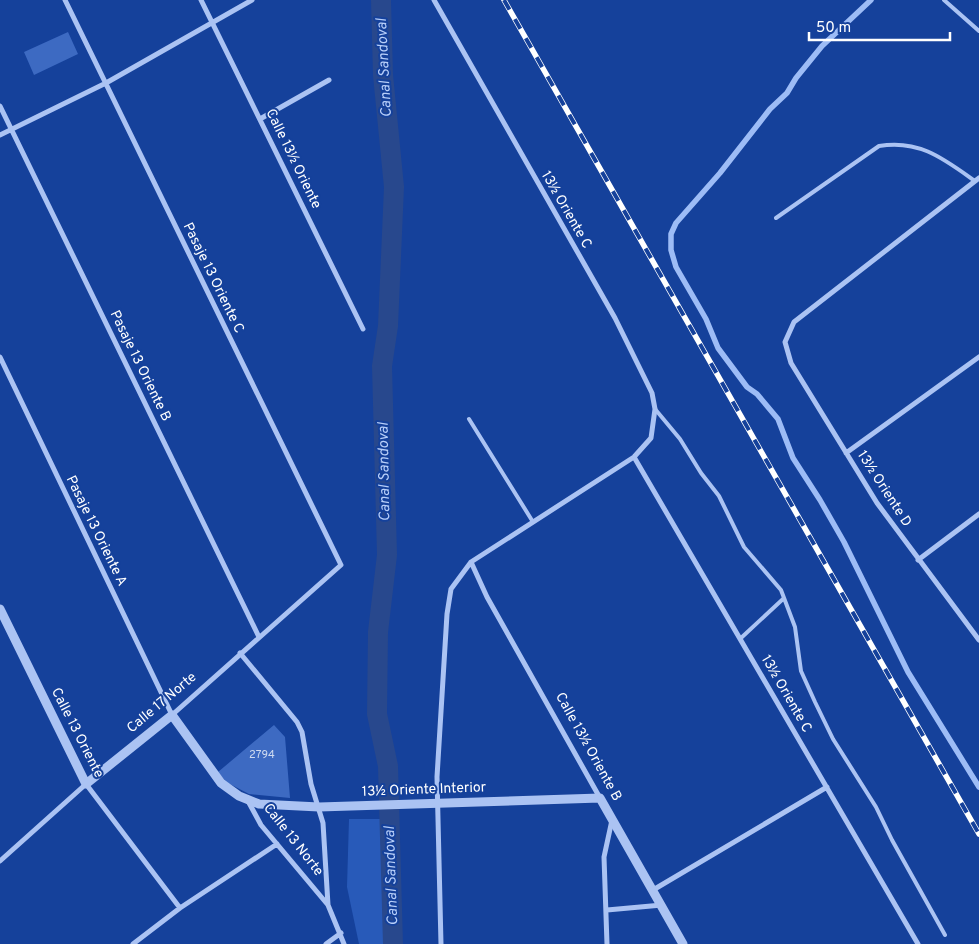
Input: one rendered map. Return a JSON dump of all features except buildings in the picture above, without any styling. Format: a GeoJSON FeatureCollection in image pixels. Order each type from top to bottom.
{"type":"FeatureCollection","features":[{"type":"Feature","properties":{"kind":"street","name":"Pasaje 13 Oriente C"},"geometry":{"type":"LineString","coordinates":[[65,0],[341,565]]}},
{"type":"Feature","properties":{"kind":"street","name":"Calle 13½ Oriente"},"geometry":{"type":"LineString","coordinates":[[201,0],[363,329]]}},
{"type":"Feature","properties":{"kind":"street"},"geometry":{"type":"LineString","coordinates":[[0,135],[106,83],[252,0]]}},
{"type":"Feature","properties":{"kind":"street","name":"13½ Oriente C"},"geometry":{"type":"LineString","coordinates":[[434,0],[615,318],[652,393],[655,409],[651,438],[634,457],[918,944]]}},
{"type":"Feature","properties":{"kind":"street"},"geometry":{"type":"LineString","coordinates":[[260,119],[329,80]]}},
{"type":"Feature","properties":{"kind":"street","name":"Pasaje 13 Oriente B"},"geometry":{"type":"LineString","coordinates":[[0,106],[259,637]]}},
{"type":"Feature","properties":{"kind":"street","name":"13½ Oriente D"},"geometry":{"type":"LineString","coordinates":[[977,179],[794,322],[785,342],[791,363],[877,503],[979,640]]}},
{"type":"Feature","properties":{"kind":"street","name":"Pasaje 13 Oriente A"},"geometry":{"type":"LineString","coordinates":[[0,357],[172,715]]}},
{"type":"Feature","properties":{"kind":"street"},"geometry":{"type":"LineString","coordinates":[[846,453],[979,357]]}},
{"type":"Feature","properties":{"kind":"street"},"geometry":{"type":"LineString","coordinates":[[441,944],[437,777],[448,599],[454,584],[471,562],[634,457]]}},
{"type":"Feature","properties":{"kind":"street"},"geometry":{"type":"LineString","coordinates":[[918,560],[979,514]]}},
{"type":"Feature","properties":{"kind":"street","name":"Calle 13½ Oriente B"},"geometry":{"type":"LineString","coordinates":[[471,562],[487,597],[683,944]]}},
{"type":"Feature","properties":{"kind":"street","name":"Calle 17 Norte"},"geometry":{"type":"LineString","coordinates":[[0,861],[86,784],[172,715],[341,565]]}},
{"type":"Feature","properties":{"kind":"street","name":"Calle 13 Oriente"},"geometry":{"type":"LineString","coordinates":[[0,609],[86,784],[180,908]]}},
{"type":"Feature","properties":{"kind":"street"},"geometry":{"type":"LineString","coordinates":[[240,653],[297,722],[302,732],[311,784],[323,823],[328,906]]}},
{"type":"Feature","properties":{"kind":"street","name":"Calle 13 Norte"},"geometry":{"type":"LineString","coordinates":[[172,715],[214,775],[229,790],[248,801],[254,816],[328,906],[341,933],[344,944]]}},
{"type":"Feature","properties":{"kind":"street"},"geometry":{"type":"LineString","coordinates":[[654,890],[827,787]]}},
{"type":"Feature","properties":{"kind":"street","name":"13½ Oriente Interior"},"geometry":{"type":"LineString","coordinates":[[248,801],[270,806],[319,807],[600,798]]}},
{"type":"Feature","properties":{"kind":"street"},"geometry":{"type":"LineString","coordinates":[[607,944],[604,857],[612,819]]}},
{"type":"Feature","properties":{"kind":"street"},"geometry":{"type":"LineString","coordinates":[[133,944],[180,908],[277,844]]}},
{"type":"Feature","properties":{"kind":"street"},"geometry":{"type":"LineString","coordinates":[[607,910],[662,905]]}},
{"type":"Feature","properties":{"kind":"street"},"geometry":{"type":"LineString","coordinates":[[326,944],[341,933]]}},
{"type":"Feature","properties":{"kind":"lane"},"geometry":{"type":"LineString","coordinates":[[944,0],[979,30]]}},
{"type":"Feature","properties":{"kind":"lane"},"geometry":{"type":"LineString","coordinates":[[776,218],[879,146],[891,144],[927,150],[940,155],[977,179]]}},
{"type":"Feature","properties":{"kind":"lane"},"geometry":{"type":"LineString","coordinates":[[655,409],[680,439],[700,473],[719,496],[744,547],[761,568],[774,579],[781,590],[794,627],[801,671],[833,739],[876,807],[892,840],[945,935]]}},
{"type":"Feature","properties":{"kind":"lane"},"geometry":{"type":"LineString","coordinates":[[469,419],[533,522]]}},
{"type":"Feature","properties":{"kind":"lane"},"geometry":{"type":"LineString","coordinates":[[740,638],[784,599]]}},
{"type":"Feature","properties":{"kind":"shaded area"},"geometry":{"type":"Polygon","coordinates":[[[349,819],[390,819],[392,944],[359,944],[347,887],[349,819]]]}},
{"type":"Feature","properties":{"kind":"waterway","name":"Canal Sandoval"},"geometry":{"type":"LineString","coordinates":[[381,0],[383,75],[394,187],[388,326],[382,366],[387,555],[378,632],[377,714],[388,766],[393,944]]}},
{"type":"Feature","properties":{"kind":"waterway"},"geometry":{"type":"LineString","coordinates":[[871,0],[822,46],[796,78],[787,93],[770,109],[720,173],[676,223],[671,234],[671,250],[676,267],[706,319],[718,348],[747,387],[757,394],[778,419],[793,458],[844,542],[908,672],[979,787]]}},
{"type":"Feature","properties":{"kind":"railway"},"geometry":{"type":"LineString","coordinates":[[504,0],[979,834]]}}]}
